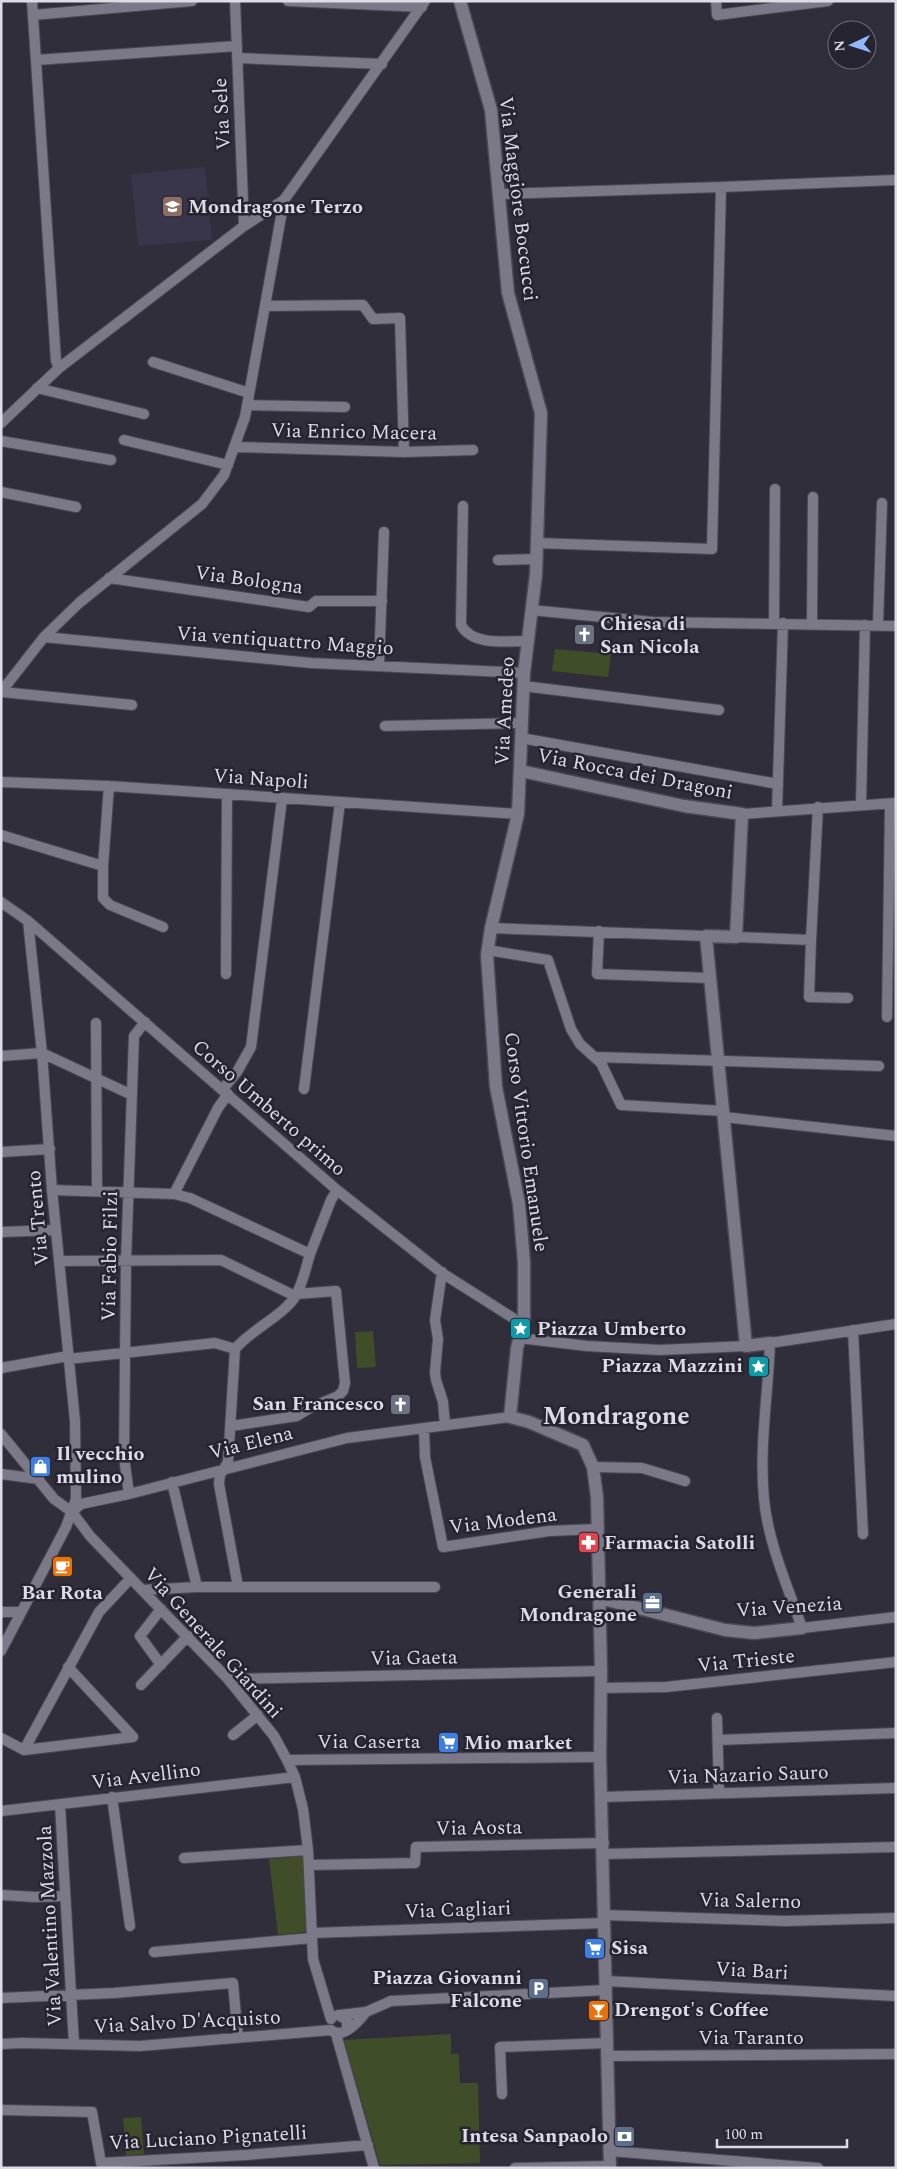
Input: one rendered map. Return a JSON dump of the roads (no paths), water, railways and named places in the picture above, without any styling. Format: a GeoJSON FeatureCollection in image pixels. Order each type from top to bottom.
{"type":"FeatureCollection","features":[{"type":"Feature","properties":{"kind":"street"},"geometry":{"type":"LineString","coordinates":[[32,1],[56,361],[59,368]]}},
{"type":"Feature","properties":{"kind":"street"},"geometry":{"type":"LineString","coordinates":[[33,15],[136,4],[192,1]]}},
{"type":"Feature","properties":{"kind":"street","name":"Via Sele"},"geometry":{"type":"LineString","coordinates":[[235,1],[244,226]]}},
{"type":"Feature","properties":{"kind":"street"},"geometry":{"type":"LineString","coordinates":[[288,1],[424,4]]}},
{"type":"Feature","properties":{"kind":"street","name":"Via Maggiore Boccucci"},"geometry":{"type":"LineString","coordinates":[[460,1],[491,110],[508,293],[540,414],[536,559],[531,610]]}},
{"type":"Feature","properties":{"kind":"street"},"geometry":{"type":"LineString","coordinates":[[716,1],[717,15],[828,1]]}},
{"type":"Feature","properties":{"kind":"street"},"geometry":{"type":"LineString","coordinates":[[1,423],[59,368],[244,226],[284,200],[424,4]]}},
{"type":"Feature","properties":{"kind":"street"},"geometry":{"type":"LineString","coordinates":[[36,60],[236,46]]}},
{"type":"Feature","properties":{"kind":"street"},"geometry":{"type":"LineString","coordinates":[[237,58],[382,64]]}},
{"type":"Feature","properties":{"kind":"street"},"geometry":{"type":"LineString","coordinates":[[498,194],[896,180]]}},
{"type":"Feature","properties":{"kind":"street"},"geometry":{"type":"LineString","coordinates":[[536,543],[712,549],[721,187]]}},
{"type":"Feature","properties":{"kind":"street"},"geometry":{"type":"LineString","coordinates":[[1,692],[44,637],[79,603],[202,504],[224,475],[235,447],[250,393],[284,200]]}},
{"type":"Feature","properties":{"kind":"street"},"geometry":{"type":"LineString","coordinates":[[265,306],[363,305],[373,319],[400,318],[404,452]]}},
{"type":"Feature","properties":{"kind":"street"},"geometry":{"type":"LineString","coordinates":[[153,362],[250,393]]}},
{"type":"Feature","properties":{"kind":"street"},"geometry":{"type":"LineString","coordinates":[[37,388],[144,414]]}},
{"type":"Feature","properties":{"kind":"street"},"geometry":{"type":"LineString","coordinates":[[247,405],[345,407]]}},
{"type":"Feature","properties":{"kind":"street"},"geometry":{"type":"LineString","coordinates":[[124,440],[228,465]]}},
{"type":"Feature","properties":{"kind":"street"},"geometry":{"type":"LineString","coordinates":[[1,441],[111,460]]}},
{"type":"Feature","properties":{"kind":"street","name":"Via Enrico Macera"},"geometry":{"type":"LineString","coordinates":[[235,447],[404,452],[473,450]]}},
{"type":"Feature","properties":{"kind":"street"},"geometry":{"type":"LineString","coordinates":[[776,490],[779,623],[777,811]]}},
{"type":"Feature","properties":{"kind":"street"},"geometry":{"type":"LineString","coordinates":[[1,492],[76,507]]}},
{"type":"Feature","properties":{"kind":"street"},"geometry":{"type":"LineString","coordinates":[[812,623],[813,497]]}},
{"type":"Feature","properties":{"kind":"street"},"geometry":{"type":"LineString","coordinates":[[878,626],[882,503]]}},
{"type":"Feature","properties":{"kind":"street"},"geometry":{"type":"LineString","coordinates":[[464,506],[461,625],[464,631],[481,640],[527,641]]}},
{"type":"Feature","properties":{"kind":"street"},"geometry":{"type":"LineString","coordinates":[[379,665],[384,532]]}},
{"type":"Feature","properties":{"kind":"street"},"geometry":{"type":"LineString","coordinates":[[498,560],[536,559]]}},
{"type":"Feature","properties":{"kind":"street","name":"Via Bologna"},"geometry":{"type":"LineString","coordinates":[[110,578],[309,607],[316,601],[382,601]]}},
{"type":"Feature","properties":{"kind":"street"},"geometry":{"type":"LineString","coordinates":[[531,610],[654,622],[812,623],[896,626]]}},
{"type":"Feature","properties":{"kind":"street","name":"Via Amedeo"},"geometry":{"type":"LineString","coordinates":[[518,814],[523,686],[531,610]]}},
{"type":"Feature","properties":{"kind":"street"},"geometry":{"type":"LineString","coordinates":[[861,804],[865,625]]}},
{"type":"Feature","properties":{"kind":"street","name":"Via ventiquattro Maggio"},"geometry":{"type":"LineString","coordinates":[[44,637],[218,655],[311,662],[524,673]]}},
{"type":"Feature","properties":{"kind":"street"},"geometry":{"type":"LineString","coordinates":[[523,686],[719,710]]}},
{"type":"Feature","properties":{"kind":"street"},"geometry":{"type":"LineString","coordinates":[[1,692],[132,705]]}},
{"type":"Feature","properties":{"kind":"street"},"geometry":{"type":"LineString","coordinates":[[385,726],[521,723]]}},
{"type":"Feature","properties":{"kind":"street"},"geometry":{"type":"LineString","coordinates":[[521,738],[778,784]]}},
{"type":"Feature","properties":{"kind":"street","name":"Via Rocca dei Dragoni"},"geometry":{"type":"LineString","coordinates":[[521,771],[664,803],[742,814]]}},
{"type":"Feature","properties":{"kind":"street","name":"Via Napoli"},"geometry":{"type":"LineString","coordinates":[[1,782],[109,786],[518,814]]}},
{"type":"Feature","properties":{"kind":"street"},"geometry":{"type":"LineString","coordinates":[[109,786],[103,866],[103,898],[110,904],[163,927]]}},
{"type":"Feature","properties":{"kind":"street"},"geometry":{"type":"LineString","coordinates":[[226,974],[227,794]]}},
{"type":"Feature","properties":{"kind":"street"},"geometry":{"type":"LineString","coordinates":[[174,1194],[225,1092],[251,1047],[282,799]]}},
{"type":"Feature","properties":{"kind":"street"},"geometry":{"type":"LineString","coordinates":[[304,1089],[340,802]]}},
{"type":"Feature","properties":{"kind":"street"},"geometry":{"type":"LineString","coordinates":[[736,937],[742,814],[861,804],[893,804],[887,1017]]}},
{"type":"Feature","properties":{"kind":"street"},"geometry":{"type":"LineString","coordinates":[[818,807],[809,997],[848,998]]}},
{"type":"Feature","properties":{"kind":"street","name":"Corso Vittorio Emanuele"},"geometry":{"type":"LineString","coordinates":[[510,1417],[524,1321],[522,1228],[496,1087],[488,950],[491,928],[518,814]]}},
{"type":"Feature","properties":{"kind":"street"},"geometry":{"type":"LineString","coordinates":[[1,835],[103,866]]}},
{"type":"Feature","properties":{"kind":"street","name":"Corso Umberto primo"},"geometry":{"type":"LineString","coordinates":[[1,902],[28,920],[337,1190],[442,1272],[513,1318],[521,1333]]}},
{"type":"Feature","properties":{"kind":"street","name":"Via Trento"},"geometry":{"type":"LineString","coordinates":[[1,1651],[66,1527],[76,1499],[75,1421],[52,1190],[42,1053],[28,920]]}},
{"type":"Feature","properties":{"kind":"street"},"geometry":{"type":"LineString","coordinates":[[491,928],[811,940]]}},
{"type":"Feature","properties":{"kind":"street"},"geometry":{"type":"LineString","coordinates":[[598,931],[597,974],[710,978]]}},
{"type":"Feature","properties":{"kind":"street"},"geometry":{"type":"LineString","coordinates":[[706,936],[746,1346]]}},
{"type":"Feature","properties":{"kind":"street"},"geometry":{"type":"LineString","coordinates":[[488,950],[548,960],[571,1029],[580,1044],[596,1057],[606,1072],[621,1105],[724,1114],[896,1136]]}},
{"type":"Feature","properties":{"kind":"street","name":"Via Fabio Filzi"},"geometry":{"type":"LineString","coordinates":[[129,1494],[124,1457],[128,1191],[134,1036],[145,1022]]}},
{"type":"Feature","properties":{"kind":"street"},"geometry":{"type":"LineString","coordinates":[[96,1023],[97,1190]]}},
{"type":"Feature","properties":{"kind":"street"},"geometry":{"type":"LineString","coordinates":[[1,1056],[42,1053],[132,1095]]}},
{"type":"Feature","properties":{"kind":"street"},"geometry":{"type":"LineString","coordinates":[[596,1057],[879,1066]]}},
{"type":"Feature","properties":{"kind":"street"},"geometry":{"type":"LineString","coordinates":[[1,1152],[50,1149]]}},
{"type":"Feature","properties":{"kind":"street"},"geometry":{"type":"LineString","coordinates":[[52,1190],[174,1194],[190,1198],[310,1254]]}},
{"type":"Feature","properties":{"kind":"street"},"geometry":{"type":"LineString","coordinates":[[238,1587],[219,1484],[220,1475],[228,1462],[234,1349],[240,1342],[283,1309],[296,1295],[331,1200],[337,1190]]}},
{"type":"Feature","properties":{"kind":"street"},"geometry":{"type":"LineString","coordinates":[[1,1232],[56,1230]]}},
{"type":"Feature","properties":{"kind":"street"},"geometry":{"type":"LineString","coordinates":[[59,1262],[221,1260],[296,1295],[336,1291],[345,1383],[343,1391],[338,1396],[310,1408],[298,1416],[231,1426]]}},
{"type":"Feature","properties":{"kind":"street"},"geometry":{"type":"LineString","coordinates":[[442,1272],[435,1320],[438,1339],[435,1372],[443,1402],[445,1425]]}},
{"type":"Feature","properties":{"kind":"street"},"geometry":{"type":"LineString","coordinates":[[521,1333],[587,1346],[660,1350],[746,1346],[896,1324]]}},
{"type":"Feature","properties":{"kind":"street"},"geometry":{"type":"LineString","coordinates":[[853,1330],[863,1534]]}},
{"type":"Feature","properties":{"kind":"street"},"geometry":{"type":"LineString","coordinates":[[770,1342],[762,1456],[764,1501],[774,1543],[802,1628]]}},
{"type":"Feature","properties":{"kind":"street"},"geometry":{"type":"LineString","coordinates":[[1,1368],[68,1358],[215,1343],[234,1349]]}},
{"type":"Feature","properties":{"kind":"street","name":"Via Elena"},"geometry":{"type":"LineString","coordinates":[[72,1512],[81,1504],[129,1494],[223,1468],[347,1438],[445,1425],[510,1417],[529,1422],[583,1445],[592,1467],[597,1497],[601,1671],[600,1758],[604,1848],[610,2167]]}},
{"type":"Feature","properties":{"kind":"street","name":"Via Modena"},"geometry":{"type":"LineString","coordinates":[[424,1428],[425,1456],[442,1547],[549,1531],[598,1529]]}},
{"type":"Feature","properties":{"kind":"street","name":"Via Generale Giardini"},"geometry":{"type":"LineString","coordinates":[[1,1434],[54,1499],[72,1512],[90,1536],[228,1678],[274,1736],[287,1760],[295,1777],[303,1808],[310,1865],[313,1959],[336,2026],[341,2056],[374,2168]]}},
{"type":"Feature","properties":{"kind":"street"},"geometry":{"type":"LineString","coordinates":[[592,1467],[642,1468],[685,1481]]}},
{"type":"Feature","properties":{"kind":"street"},"geometry":{"type":"LineString","coordinates":[[1,1474],[39,1479]]}},
{"type":"Feature","properties":{"kind":"street"},"geometry":{"type":"LineString","coordinates":[[172,1482],[197,1586]]}},
{"type":"Feature","properties":{"kind":"street"},"geometry":{"type":"LineString","coordinates":[[24,1750],[99,1612],[131,1578]]}},
{"type":"Feature","properties":{"kind":"street"},"geometry":{"type":"LineString","coordinates":[[142,1590],[197,1586],[435,1587]]}},
{"type":"Feature","properties":{"kind":"street","name":"Via Venezia"},"geometry":{"type":"LineString","coordinates":[[599,1598],[725,1630],[754,1633],[896,1617]]}},
{"type":"Feature","properties":{"kind":"street"},"geometry":{"type":"LineString","coordinates":[[161,1609],[140,1636],[161,1665]]}},
{"type":"Feature","properties":{"kind":"street"},"geometry":{"type":"LineString","coordinates":[[1,1612],[21,1612]]}},
{"type":"Feature","properties":{"kind":"street"},"geometry":{"type":"LineString","coordinates":[[142,1685],[188,1636]]}},
{"type":"Feature","properties":{"kind":"street","name":"Via Trieste"},"geometry":{"type":"LineString","coordinates":[[600,1688],[666,1687],[896,1662]]}},
{"type":"Feature","properties":{"kind":"street"},"geometry":{"type":"LineString","coordinates":[[1,1738],[24,1750],[133,1737],[68,1667]]}},
{"type":"Feature","properties":{"kind":"street","name":"Via Gaeta"},"geometry":{"type":"LineString","coordinates":[[228,1678],[601,1671]]}},
{"type":"Feature","properties":{"kind":"street"},"geometry":{"type":"LineString","coordinates":[[233,1735],[258,1715]]}},
{"type":"Feature","properties":{"kind":"street"},"geometry":{"type":"LineString","coordinates":[[716,1718],[719,1793]]}},
{"type":"Feature","properties":{"kind":"street"},"geometry":{"type":"LineString","coordinates":[[718,1740],[896,1733]]}},
{"type":"Feature","properties":{"kind":"street","name":"Via Caserta"},"geometry":{"type":"LineString","coordinates":[[287,1760],[600,1758]]}},
{"type":"Feature","properties":{"kind":"street","name":"Via Avellino"},"geometry":{"type":"LineString","coordinates":[[1,1810],[60,1805],[112,1797],[295,1777]]}},
{"type":"Feature","properties":{"kind":"street","name":"Via Nazario Sauro"},"geometry":{"type":"LineString","coordinates":[[602,1797],[896,1788]]}},
{"type":"Feature","properties":{"kind":"street"},"geometry":{"type":"LineString","coordinates":[[112,1797],[130,1926]]}},
{"type":"Feature","properties":{"kind":"street","name":"Via Valentino Mazzola"},"geometry":{"type":"LineString","coordinates":[[60,1805],[74,2044]]}},
{"type":"Feature","properties":{"kind":"street","name":"Via Aosta"},"geometry":{"type":"LineString","coordinates":[[310,1865],[415,1863],[416,1847],[604,1848]]}},
{"type":"Feature","properties":{"kind":"street"},"geometry":{"type":"LineString","coordinates":[[604,1848],[896,1847]]}},
{"type":"Feature","properties":{"kind":"street"},"geometry":{"type":"LineString","coordinates":[[184,1858],[308,1850]]}},
{"type":"Feature","properties":{"kind":"street"},"geometry":{"type":"LineString","coordinates":[[1,1895],[65,1896]]}},
{"type":"Feature","properties":{"kind":"street","name":"Via Salerno"},"geometry":{"type":"LineString","coordinates":[[604,1919],[785,1921],[896,1918]]}},
{"type":"Feature","properties":{"kind":"street","name":"Via Cagliari"},"geometry":{"type":"LineString","coordinates":[[154,1952],[312,1935],[604,1919]]}},
{"type":"Feature","properties":{"kind":"street"},"geometry":{"type":"LineString","coordinates":[[1,1998],[71,1995],[233,1983],[238,2038]]}},
{"type":"Feature","properties":{"kind":"street","name":"Via Bari"},"geometry":{"type":"LineString","coordinates":[[366,2012],[391,2001],[606,1985],[896,1996]]}},
{"type":"Feature","properties":{"kind":"street"},"geometry":{"type":"LineString","coordinates":[[336,2026],[366,2012]]}},
{"type":"Feature","properties":{"kind":"street"},"geometry":{"type":"LineString","coordinates":[[336,2026],[357,2024],[366,2012]]}},
{"type":"Feature","properties":{"kind":"street","name":"Via Salvo D'Acquisto"},"geometry":{"type":"LineString","coordinates":[[1,2044],[140,2046],[316,2032],[336,2026]]}},
{"type":"Feature","properties":{"kind":"street"},"geometry":{"type":"LineString","coordinates":[[502,2094],[500,2047],[607,2042]]}},
{"type":"Feature","properties":{"kind":"street","name":"Via Taranto"},"geometry":{"type":"LineString","coordinates":[[607,2056],[896,2054]]}},
{"type":"Feature","properties":{"kind":"street","name":"Via Luciano Pignatelli"},"geometry":{"type":"LineString","coordinates":[[1,2110],[92,2112],[101,2163],[246,2155],[368,2145]]}},
{"type":"Feature","properties":{"kind":"street"},"geometry":{"type":"LineString","coordinates":[[610,2151],[818,2168]]}},
{"type":"Feature","properties":{"kind":"street"},"geometry":{"type":"LineString","coordinates":[[515,2168],[610,2167]]}},
{"type":"Feature","properties":{"kind":"place","name":"Mondragone Terzo"},"geometry":{"type":"Point","coordinates":[172,207]}},
{"type":"Feature","properties":{"kind":"place","name":"Chiesa di San Nicola"},"geometry":{"type":"Point","coordinates":[584,635]}},
{"type":"Feature","properties":{"kind":"place","name":"Piazza Umberto"},"geometry":{"type":"Point","coordinates":[521,1329]}},
{"type":"Feature","properties":{"kind":"place","name":"Piazza Mazzini"},"geometry":{"type":"Point","coordinates":[759,1366]}},
{"type":"Feature","properties":{"kind":"place","name":"San Francesco"},"geometry":{"type":"Point","coordinates":[400,1404]}},
{"type":"Feature","properties":{"kind":"place","name":"Il vecchio mulino"},"geometry":{"type":"Point","coordinates":[40,1466]}},
{"type":"Feature","properties":{"kind":"place","name":"Farmacia Satolli"},"geometry":{"type":"Point","coordinates":[588,1543]}},
{"type":"Feature","properties":{"kind":"place","name":"Bar Rota"},"geometry":{"type":"Point","coordinates":[62,1567]}},
{"type":"Feature","properties":{"kind":"place","name":"Generali Mondragone"},"geometry":{"type":"Point","coordinates":[653,1603]}},
{"type":"Feature","properties":{"kind":"place","name":"Mio market"},"geometry":{"type":"Point","coordinates":[448,1743]}},
{"type":"Feature","properties":{"kind":"place","name":"Sisa"},"geometry":{"type":"Point","coordinates":[595,1948]}},
{"type":"Feature","properties":{"kind":"place","name":"Piazza Giovanni Falcone"},"geometry":{"type":"Point","coordinates":[538,1989]}},
{"type":"Feature","properties":{"kind":"place","name":"Drengot's Coffee"},"geometry":{"type":"Point","coordinates":[598,2010]}},
{"type":"Feature","properties":{"kind":"place","name":"Intesa Sanpaolo"},"geometry":{"type":"Point","coordinates":[624,2136]}},
{"type":"Feature","properties":{"kind":"district","name":"Mondragone"},"geometry":{"type":"Point","coordinates":[616,1417]}}]}
